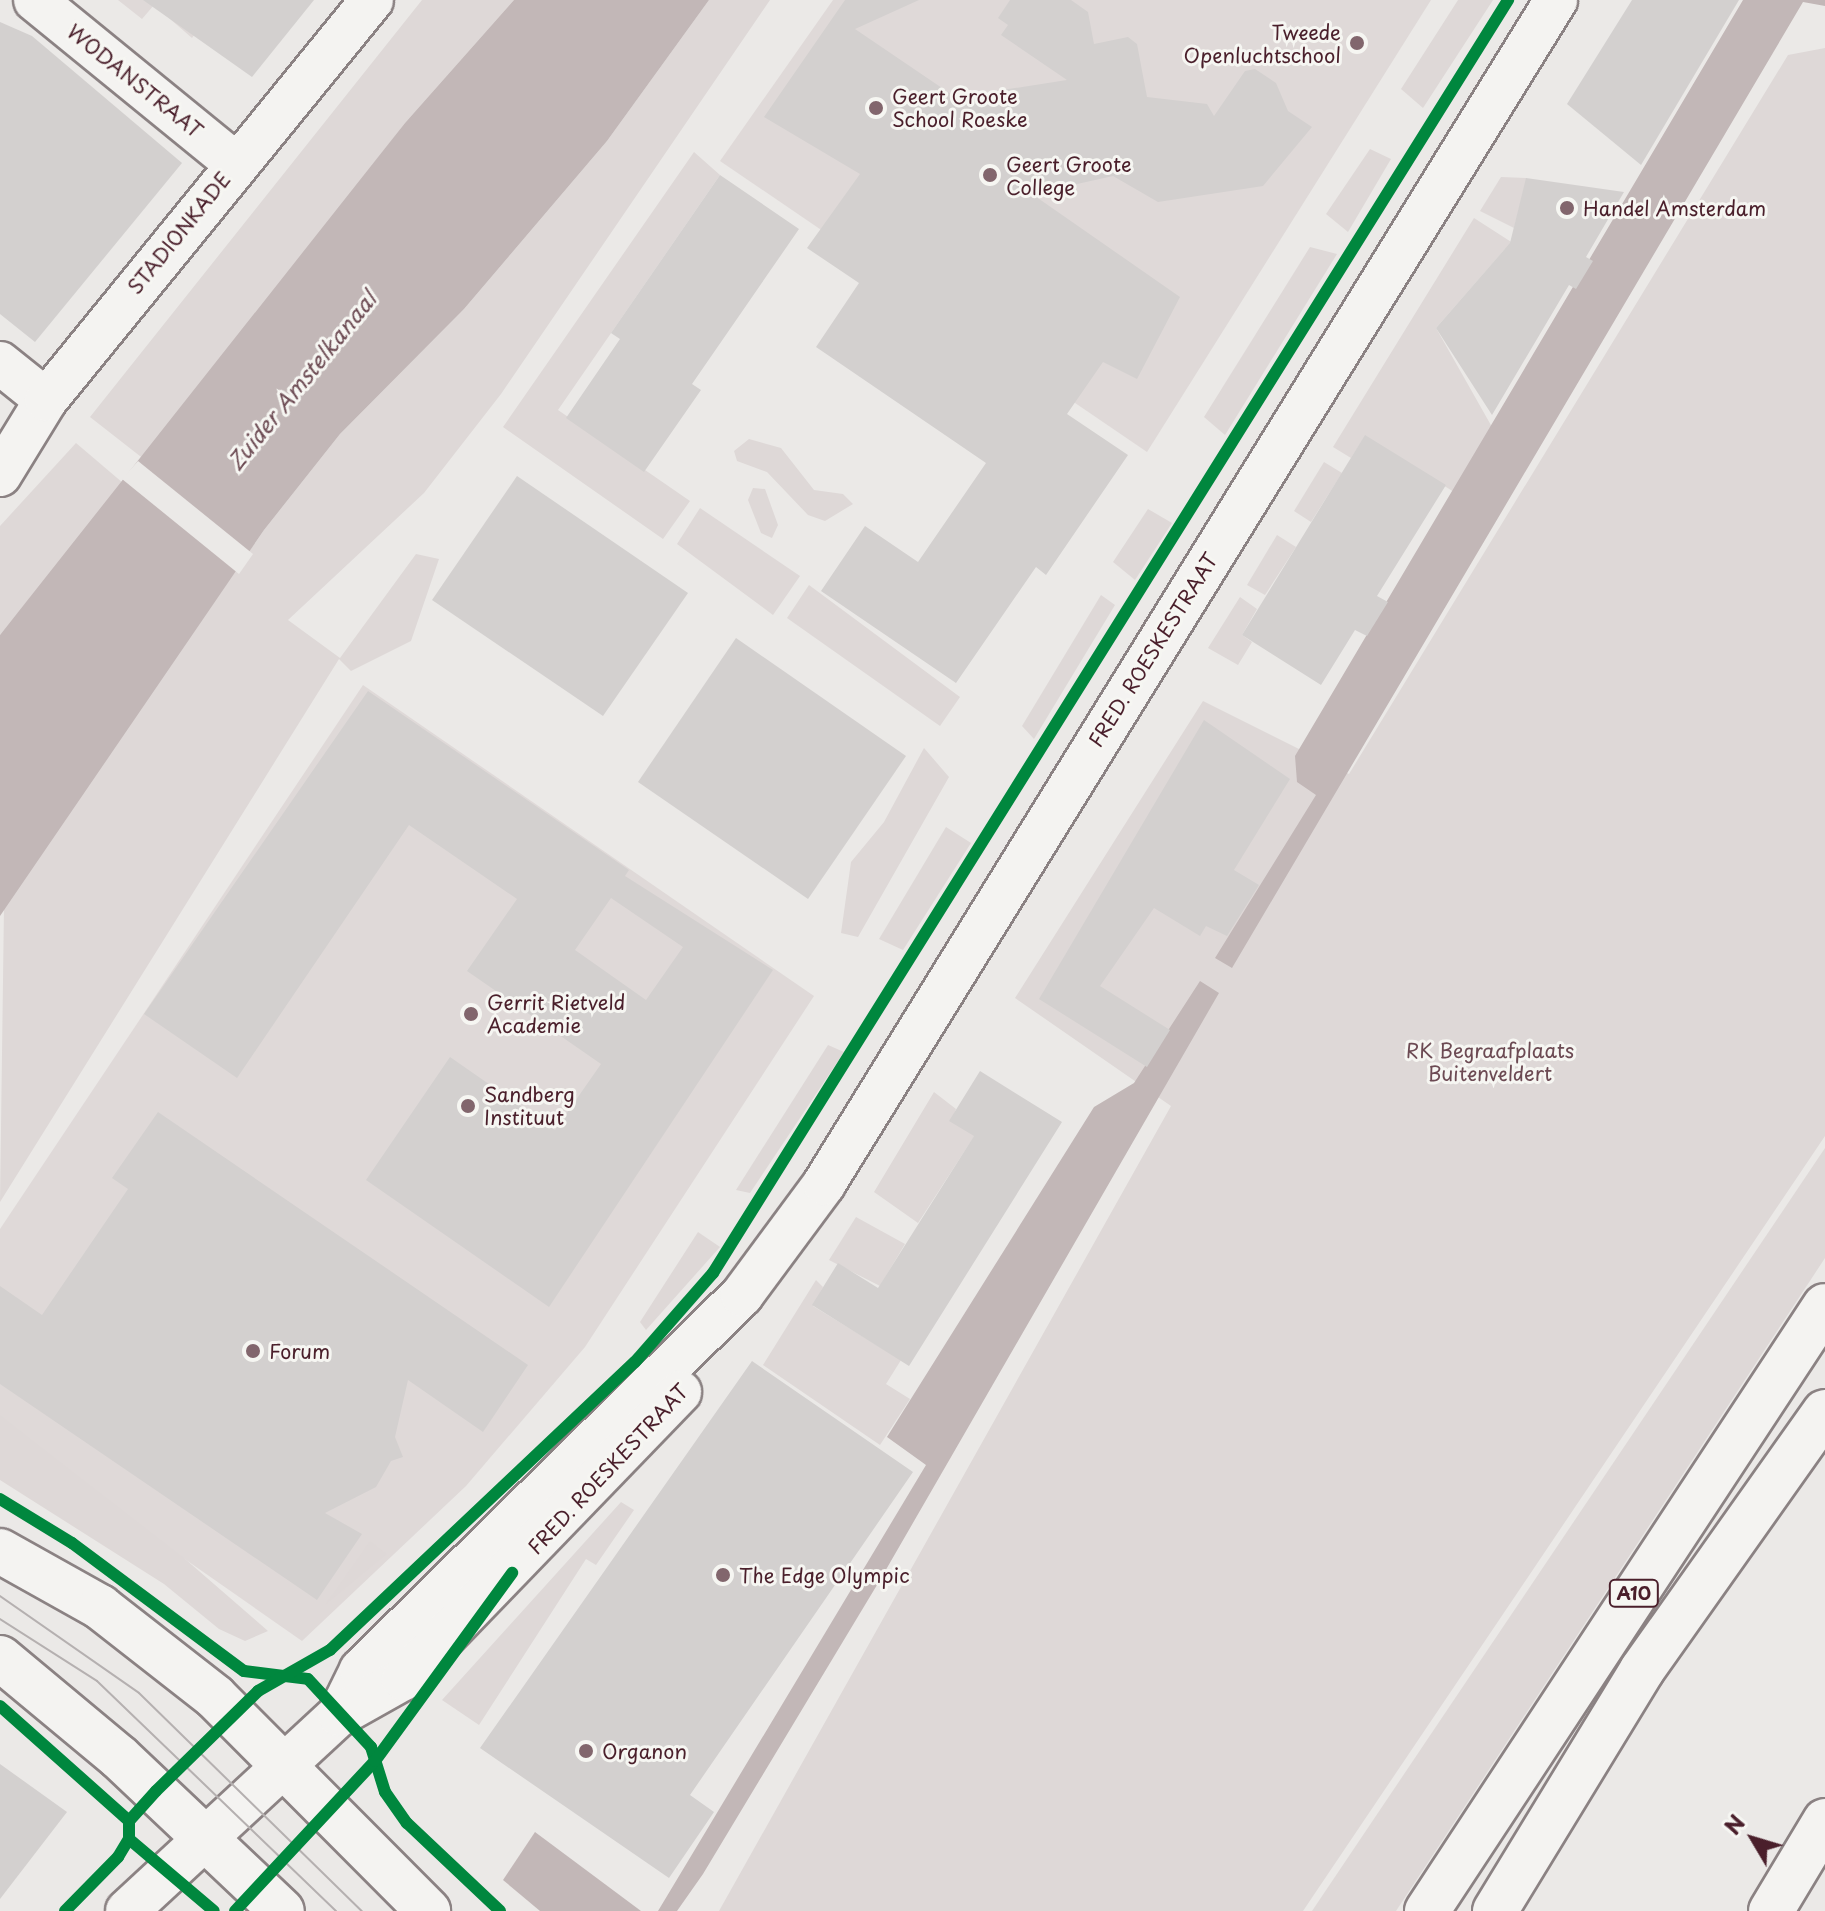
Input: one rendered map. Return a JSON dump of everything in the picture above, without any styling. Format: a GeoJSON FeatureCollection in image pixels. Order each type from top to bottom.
{"type":"FeatureCollection","features":[{"type":"Feature","properties":{"kind":"main road","name":"A10"},"geometry":{"type":"LineString","coordinates":[[1427,1911],[1825,1306]]}},
{"type":"Feature","properties":{"kind":"main road","name":"A10"},"geometry":{"type":"LineString","coordinates":[[1495,1911],[1642,1670],[1825,1412]]}},
{"type":"Feature","properties":{"kind":"main road"},"geometry":{"type":"LineString","coordinates":[[0,1551],[100,1607],[215,1697],[428,1911]]}},
{"type":"Feature","properties":{"kind":"main road"},"geometry":{"type":"LineString","coordinates":[[0,1658],[206,1839],[282,1911]]}},
{"type":"Feature","properties":{"kind":"main road"},"geometry":{"type":"LineString","coordinates":[[1771,1911],[1825,1821]]}},
{"type":"Feature","properties":{"kind":"street","name":"WODANSTRAAT"},"geometry":{"type":"LineString","coordinates":[[35,0],[235,163]]}},
{"type":"Feature","properties":{"kind":"street","name":"STADIONKADE"},"geometry":{"type":"LineString","coordinates":[[0,475],[46,400],[235,163],[372,0]]}},
{"type":"Feature","properties":{"kind":"street","name":"FRED. ROESKESTRAAT"},"geometry":{"type":"LineString","coordinates":[[127,1911],[242,1803],[287,1768],[339,1715],[361,1670],[742,1295],[824,1184],[1556,0]]}},
{"type":"Feature","properties":{"kind":"street"},"geometry":{"type":"LineString","coordinates":[[0,363],[46,400]]}},
{"type":"Feature","properties":{"kind":"shaded area"},"geometry":{"type":"Polygon","coordinates":[[[118,0],[198,0],[212,11],[192,38],[154,5],[142,19],[118,0]]]}},
{"type":"Feature","properties":{"kind":"shaded area"},"geometry":{"type":"Polygon","coordinates":[[[833,0],[1431,0],[1147,452],[720,161],[833,0]]]}},
{"type":"Feature","properties":{"kind":"shaded area"},"geometry":{"type":"Polygon","coordinates":[[[363,685],[814,996],[585,1347],[466,1486],[302,1641],[0,1430],[0,1229],[363,685]]]}},
{"type":"Feature","properties":{"kind":"green space"},"geometry":{"type":"Polygon","coordinates":[[[422,0],[514,0],[405,123],[145,460],[90,417],[422,0]]]}},
{"type":"Feature","properties":{"kind":"green space"},"geometry":{"type":"Polygon","coordinates":[[[709,0],[770,0],[501,394],[424,493],[288,620],[340,658],[416,554],[439,559],[411,641],[351,671],[339,659],[0,1202],[4,906],[264,530],[340,434],[464,309],[607,141],[709,0]]]}},
{"type":"Feature","properties":{"kind":"green space"},"geometry":{"type":"Polygon","coordinates":[[[1458,0],[1493,0],[1423,108],[1401,89],[1458,0]]]}},
{"type":"Feature","properties":{"kind":"green space","name":"RK Begraafplaats Buitenveldert"},"geometry":{"type":"Polygon","coordinates":[[[1825,48],[1825,1136],[1303,1911],[719,1911],[1171,1106],[1015,998],[1203,701],[1349,774],[1788,55],[1825,48]]]}},
{"type":"Feature","properties":{"kind":"green space"},"geometry":{"type":"Polygon","coordinates":[[[1370,149],[1391,159],[1348,232],[1326,214],[1370,149]]]}},
{"type":"Feature","properties":{"kind":"green space"},"geometry":{"type":"Polygon","coordinates":[[[694,152],[720,175],[558,410],[690,501],[663,539],[503,427],[694,152]]]}},
{"type":"Feature","properties":{"kind":"green space"},"geometry":{"type":"Polygon","coordinates":[[[1501,177],[1527,178],[1514,228],[1480,211],[1501,177]]]}},
{"type":"Feature","properties":{"kind":"green space"},"geometry":{"type":"Polygon","coordinates":[[[1474,218],[1536,258],[1505,249],[1436,328],[1492,427],[1454,492],[1365,436],[1351,458],[1333,447],[1474,218]]]}},
{"type":"Feature","properties":{"kind":"green space"},"geometry":{"type":"Polygon","coordinates":[[[1310,247],[1337,254],[1225,435],[1204,417],[1310,247]]]}},
{"type":"Feature","properties":{"kind":"green space"},"geometry":{"type":"Polygon","coordinates":[[[749,439],[781,448],[814,490],[843,494],[853,504],[825,521],[808,515],[767,472],[737,461],[734,451],[749,439]]]}},
{"type":"Feature","properties":{"kind":"green space"},"geometry":{"type":"Polygon","coordinates":[[[76,443],[123,483],[0,635],[0,526],[76,443]]]}},
{"type":"Feature","properties":{"kind":"green space"},"geometry":{"type":"Polygon","coordinates":[[[1324,462],[1342,473],[1311,522],[1294,511],[1324,462]]]}},
{"type":"Feature","properties":{"kind":"green space"},"geometry":{"type":"Polygon","coordinates":[[[753,488],[765,489],[778,525],[772,538],[761,533],[748,500],[753,488]]]}},
{"type":"Feature","properties":{"kind":"green space"},"geometry":{"type":"Polygon","coordinates":[[[700,508],[800,576],[773,615],[677,544],[700,508]]]}},
{"type":"Feature","properties":{"kind":"green space"},"geometry":{"type":"Polygon","coordinates":[[[1148,509],[1172,523],[1135,580],[1113,562],[1148,509]]]}},
{"type":"Feature","properties":{"kind":"green space"},"geometry":{"type":"Polygon","coordinates":[[[1277,535],[1296,547],[1265,595],[1247,585],[1277,535]]]}},
{"type":"Feature","properties":{"kind":"green space"},"geometry":{"type":"Polygon","coordinates":[[[809,585],[960,697],[940,726],[787,618],[809,585]]]}},
{"type":"Feature","properties":{"kind":"green space"},"geometry":{"type":"Polygon","coordinates":[[[1101,595],[1115,605],[1034,739],[1022,726],[1101,595]]]}},
{"type":"Feature","properties":{"kind":"green space"},"geometry":{"type":"Polygon","coordinates":[[[1240,597],[1257,609],[1242,635],[1252,642],[1238,665],[1208,648],[1240,597]]]}},
{"type":"Feature","properties":{"kind":"green space"},"geometry":{"type":"Polygon","coordinates":[[[924,748],[949,777],[858,937],[841,933],[851,862],[884,822],[924,748]]]}},
{"type":"Feature","properties":{"kind":"green space"},"geometry":{"type":"Polygon","coordinates":[[[946,827],[971,843],[903,950],[879,939],[946,827]]]}},
{"type":"Feature","properties":{"kind":"green space"},"geometry":{"type":"Polygon","coordinates":[[[828,1045],[844,1052],[750,1193],[736,1190],[828,1045]]]}},
{"type":"Feature","properties":{"kind":"green space"},"geometry":{"type":"Polygon","coordinates":[[[934,1092],[956,1109],[952,1120],[975,1135],[918,1223],[874,1192],[934,1092]]]}},
{"type":"Feature","properties":{"kind":"green space"},"geometry":{"type":"Polygon","coordinates":[[[1825,1148],[1825,1258],[1396,1911],[1312,1911],[1825,1148]]]}},
{"type":"Feature","properties":{"kind":"green space"},"geometry":{"type":"Polygon","coordinates":[[[856,1217],[905,1244],[880,1286],[829,1260],[856,1217]]]}},
{"type":"Feature","properties":{"kind":"green space"},"geometry":{"type":"Polygon","coordinates":[[[698,1232],[720,1247],[646,1330],[640,1322],[698,1232]]]}},
{"type":"Feature","properties":{"kind":"green space"},"geometry":{"type":"Polygon","coordinates":[[[816,1280],[823,1287],[813,1306],[901,1360],[886,1384],[910,1399],[880,1445],[763,1365],[816,1280]]]}},
{"type":"Feature","properties":{"kind":"green space"},"geometry":{"type":"Polygon","coordinates":[[[0,1415],[184,1558],[268,1631],[245,1641],[219,1629],[164,1584],[0,1480],[0,1415]]]}},
{"type":"Feature","properties":{"kind":"green space"},"geometry":{"type":"Polygon","coordinates":[[[621,1502],[634,1510],[596,1565],[586,1559],[479,1725],[442,1700],[621,1502]]]}},
{"type":"Feature","properties":{"kind":"green space"},"geometry":{"type":"Polygon","coordinates":[[[370,1541],[387,1554],[325,1605],[370,1541]]]}},
{"type":"Feature","properties":{"kind":"water","name":"Zuider Amstelkanaal"},"geometry":{"type":"Polygon","coordinates":[[[514,0],[709,0],[607,141],[464,309],[340,434],[264,530],[0,916],[0,635],[405,123],[514,0]]]}},
{"type":"Feature","properties":{"kind":"water"},"geometry":{"type":"Polygon","coordinates":[[[1743,0],[1825,0],[1825,6],[1803,2],[1232,968],[1215,958],[1316,795],[1297,782],[1295,756],[1743,0]]]}},
{"type":"Feature","properties":{"kind":"water"},"geometry":{"type":"Polygon","coordinates":[[[1200,981],[1219,993],[880,1580],[703,1874],[677,1911],[658,1911],[926,1465],[887,1437],[1094,1107],[1134,1083],[1200,981]]]}},
{"type":"Feature","properties":{"kind":"water"},"geometry":{"type":"Polygon","coordinates":[[[535,1832],[641,1911],[540,1911],[503,1880],[535,1832]]]}},
{"type":"Feature","properties":{"kind":"pier"},"geometry":{"type":"Polygon","coordinates":[[[138,461],[253,554],[239,574],[122,479],[138,461]]]}},
{"type":"Feature","properties":{"kind":"building"},"geometry":{"type":"Polygon","coordinates":[[[143,0],[314,0],[252,77],[143,0]]]}},
{"type":"Feature","properties":{"kind":"building"},"geometry":{"type":"Polygon","coordinates":[[[845,0],[919,0],[855,29],[970,107],[996,91],[1067,80],[1001,35],[1008,25],[998,18],[1010,0],[1071,0],[1088,12],[1094,44],[1128,37],[1137,44],[1147,97],[1207,104],[1214,116],[1245,71],[1255,69],[1276,83],[1288,111],[1312,127],[1263,186],[1158,202],[1113,176],[1032,194],[1180,297],[1137,379],[1103,362],[1067,414],[1128,455],[1046,575],[1036,567],[956,683],[821,591],[865,526],[918,562],[986,463],[816,347],[859,283],[807,248],[860,174],[764,117],[845,0]]]}},
{"type":"Feature","properties":{"kind":"building"},"geometry":{"type":"Polygon","coordinates":[[[1632,0],[1739,0],[1641,165],[1567,104],[1632,0]]]}},
{"type":"Feature","properties":{"kind":"building"},"geometry":{"type":"Polygon","coordinates":[[[0,22],[32,36],[182,163],[35,342],[0,314],[0,22]]]}},
{"type":"Feature","properties":{"kind":"building"},"geometry":{"type":"Polygon","coordinates":[[[720,175],[799,229],[692,384],[701,390],[644,472],[566,418],[620,339],[611,333],[720,175]]]}},
{"type":"Feature","properties":{"kind":"building"},"geometry":{"type":"Polygon","coordinates":[[[1526,178],[1624,192],[1586,257],[1593,261],[1576,289],[1569,285],[1492,415],[1436,328],[1510,243],[1526,178]]]}},
{"type":"Feature","properties":{"kind":"building"},"geometry":{"type":"Polygon","coordinates":[[[1365,435],[1446,485],[1377,596],[1388,602],[1367,636],[1355,630],[1321,685],[1242,635],[1365,435]]]}},
{"type":"Feature","properties":{"kind":"building"},"geometry":{"type":"Polygon","coordinates":[[[517,476],[688,593],[603,716],[432,600],[517,476]]]}},
{"type":"Feature","properties":{"kind":"building"},"geometry":{"type":"Polygon","coordinates":[[[736,638],[906,756],[808,899],[638,782],[736,638]]]}},
{"type":"Feature","properties":{"kind":"building"},"geometry":{"type":"Polygon","coordinates":[[[368,691],[629,870],[625,876],[773,970],[549,1307],[366,1180],[450,1057],[555,1130],[601,1064],[467,971],[517,899],[409,825],[237,1078],[144,1014],[368,691]],[[611,898],[575,950],[646,1000],[683,947],[611,898]]]}},
{"type":"Feature","properties":{"kind":"building"},"geometry":{"type":"Polygon","coordinates":[[[1204,720],[1290,779],[1234,870],[1259,885],[1227,936],[1206,926],[1200,936],[1154,908],[1100,986],[1170,1030],[1147,1067],[1039,999],[1204,720]]]}},
{"type":"Feature","properties":{"kind":"building"},"geometry":{"type":"Polygon","coordinates":[[[980,1071],[1062,1122],[909,1366],[812,1305],[838,1263],[878,1288],[974,1136],[949,1121],[980,1071]]]}},
{"type":"Feature","properties":{"kind":"building","name":"Forum"},"geometry":{"type":"Polygon","coordinates":[[[158,1112],[528,1365],[483,1432],[408,1380],[395,1437],[403,1457],[391,1461],[376,1487],[325,1513],[362,1534],[317,1600],[0,1384],[0,1286],[42,1315],[128,1189],[112,1178],[158,1112]]]}},
{"type":"Feature","properties":{"kind":"building","name":"The Edge Olympic"},"geometry":{"type":"Polygon","coordinates":[[[752,1361],[913,1472],[690,1795],[714,1812],[669,1878],[480,1748],[752,1361]]]}},
{"type":"Feature","properties":{"kind":"building"},"geometry":{"type":"Polygon","coordinates":[[[0,1764],[67,1812],[0,1899],[0,1764]]]}},
{"type":"Feature","properties":{"kind":"tram line"},"geometry":{"type":"LineString","coordinates":[[0,1596],[139,1693],[362,1911]]}},
{"type":"Feature","properties":{"kind":"tram line"},"geometry":{"type":"LineString","coordinates":[[0,1619],[97,1681],[336,1911]]}},
{"type":"Feature","properties":{"kind":"cycle path"},"geometry":{"type":"LineString","coordinates":[[65,1911],[118,1857],[129,1839],[129,1821],[156,1791],[258,1691],[330,1650],[635,1362],[713,1273],[1508,0]]}},
{"type":"Feature","properties":{"kind":"cycle path"},"geometry":{"type":"LineString","coordinates":[[0,1499],[72,1543],[244,1671],[308,1679],[371,1747],[385,1792],[407,1823],[500,1911]]}},
{"type":"Feature","properties":{"kind":"cycle path"},"geometry":{"type":"LineString","coordinates":[[235,1911],[375,1761],[512,1573]]}},
{"type":"Feature","properties":{"kind":"cycle path"},"geometry":{"type":"LineString","coordinates":[[0,1706],[129,1821]]}},
{"type":"Feature","properties":{"kind":"cycle path"},"geometry":{"type":"LineString","coordinates":[[129,1839],[214,1911]]}},
{"type":"Feature","properties":{"kind":"place","name":"Tweede Openluchtschool"},"geometry":{"type":"Point","coordinates":[1357,43]}},
{"type":"Feature","properties":{"kind":"place","name":"Geert Groote School Roeske"},"geometry":{"type":"Point","coordinates":[876,108]}},
{"type":"Feature","properties":{"kind":"place","name":"Geert Groote College"},"geometry":{"type":"Point","coordinates":[990,175]}},
{"type":"Feature","properties":{"kind":"place","name":"Handel Amsterdam"},"geometry":{"type":"Point","coordinates":[1567,208]}},
{"type":"Feature","properties":{"kind":"place","name":"Gerrit Rietveld Academie"},"geometry":{"type":"Point","coordinates":[471,1014]}},
{"type":"Feature","properties":{"kind":"place","name":"Sandberg Instituut"},"geometry":{"type":"Point","coordinates":[468,1106]}},
{"type":"Feature","properties":{"kind":"place","name":"Forum"},"geometry":{"type":"Point","coordinates":[253,1351]}},
{"type":"Feature","properties":{"kind":"place","name":"The Edge Olympic"},"geometry":{"type":"Point","coordinates":[723,1575]}},
{"type":"Feature","properties":{"kind":"place","name":"Organon"},"geometry":{"type":"Point","coordinates":[586,1751]}}]}
